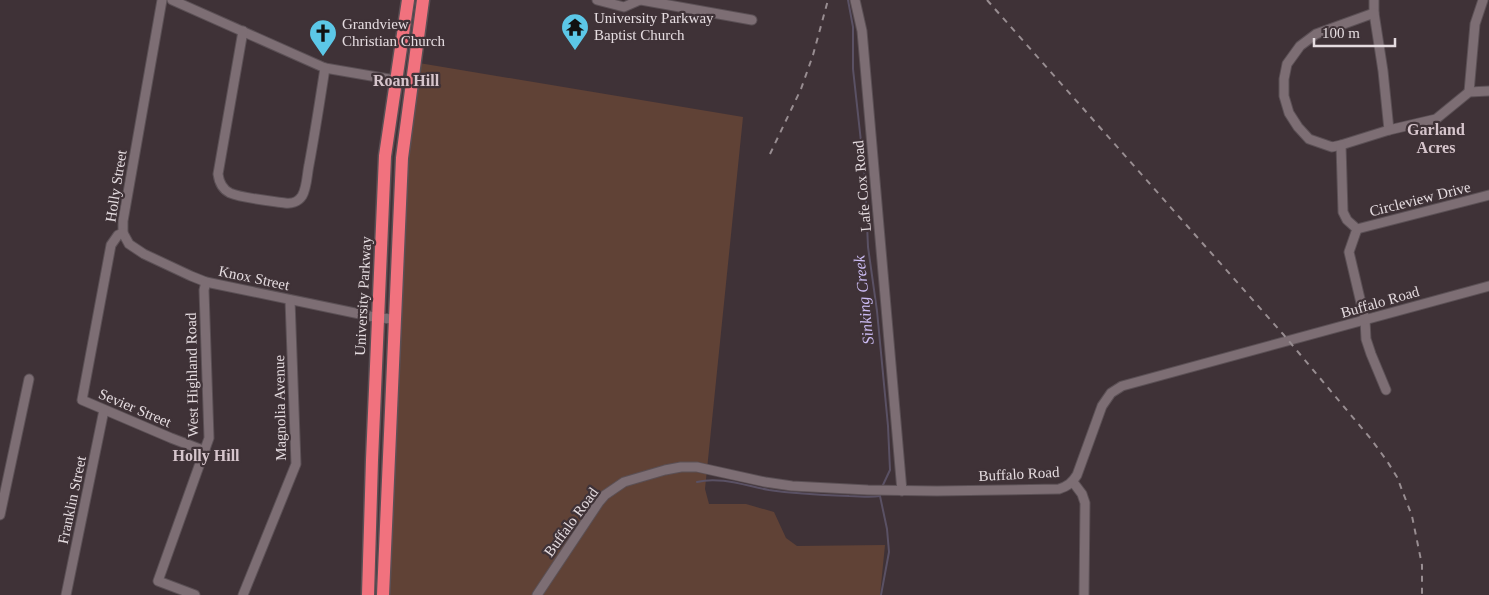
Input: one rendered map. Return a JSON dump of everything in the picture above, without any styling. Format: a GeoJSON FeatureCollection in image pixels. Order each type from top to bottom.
{"type":"FeatureCollection","features":[{"type":"Feature","properties":{"kind":"highway","name":"University Parkway"},"geometry":{"type":"LineString","coordinates":[[368,595],[385,156],[396,79],[416,0]]}},
{"type":"Feature","properties":{"kind":"highway","name":"University Parkway"},"geometry":{"type":"LineString","coordinates":[[382,595],[402,158],[412,83],[416,0]]}},
{"type":"Feature","properties":{"kind":"highway"},"geometry":{"type":"LineString","coordinates":[[384,200],[400,200]]}},
{"type":"Feature","properties":{"kind":"highway"},"geometry":{"type":"LineString","coordinates":[[372,460],[388,462]]}},
{"type":"Feature","properties":{"kind":"street","name":"Holly Street"},"geometry":{"type":"LineString","coordinates":[[82,400],[111,245],[118,235],[123,233],[162,0]]}},
{"type":"Feature","properties":{"kind":"street"},"geometry":{"type":"LineString","coordinates":[[172,0],[325,68],[412,83]]}},
{"type":"Feature","properties":{"kind":"street"},"geometry":{"type":"LineString","coordinates":[[597,0],[624,7],[640,0],[752,20]]}},
{"type":"Feature","properties":{"kind":"street","name":"Lafe Cox Road"},"geometry":{"type":"LineString","coordinates":[[855,0],[862,31],[902,491]]}},
{"type":"Feature","properties":{"kind":"street"},"geometry":{"type":"LineString","coordinates":[[1374,0],[1389,130]]}},
{"type":"Feature","properties":{"kind":"street"},"geometry":{"type":"LineString","coordinates":[[1469,92],[1475,24],[1483,0]]}},
{"type":"Feature","properties":{"kind":"street"},"geometry":{"type":"LineString","coordinates":[[1374,13],[1316,34],[1300,46],[1287,64],[1284,79],[1284,96],[1288,112],[1309,139],[1332,147],[1341,145],[1389,130],[1436,119],[1469,92],[1489,91]]}},
{"type":"Feature","properties":{"kind":"street"},"geometry":{"type":"LineString","coordinates":[[243,31],[218,174],[219,181],[231,193],[284,204],[290,204],[302,196],[312,150],[325,68]]}},
{"type":"Feature","properties":{"kind":"street"},"geometry":{"type":"LineString","coordinates":[[1341,145],[1343,212],[1347,220],[1357,229],[1349,252],[1365,320],[1366,339],[1386,390]]}},
{"type":"Feature","properties":{"kind":"street","name":"Circleview Drive"},"geometry":{"type":"LineString","coordinates":[[1357,229],[1489,195]]}},
{"type":"Feature","properties":{"kind":"street","name":"Knox Street"},"geometry":{"type":"LineString","coordinates":[[123,233],[130,244],[136,249],[171,268],[206,282],[379,318],[394,319]]}},
{"type":"Feature","properties":{"kind":"street","name":"West Highland Road"},"geometry":{"type":"LineString","coordinates":[[195,595],[158,580],[209,438],[204,290],[206,282]]}},
{"type":"Feature","properties":{"kind":"street","name":"Buffalo Road"},"geometry":{"type":"LineString","coordinates":[[537,595],[599,502],[613,489],[635,478],[681,467],[697,467],[749,479],[792,486],[902,491],[1059,489],[1073,482],[1102,406],[1111,393],[1122,386],[1489,286]]}},
{"type":"Feature","properties":{"kind":"street","name":"Magnolia Avenue"},"geometry":{"type":"LineString","coordinates":[[243,595],[296,464],[290,300]]}},
{"type":"Feature","properties":{"kind":"street"},"geometry":{"type":"LineString","coordinates":[[0,515],[28,379]]}},
{"type":"Feature","properties":{"kind":"street","name":"Sevier Street"},"geometry":{"type":"LineString","coordinates":[[82,400],[205,451]]}},
{"type":"Feature","properties":{"kind":"street","name":"Franklin Street"},"geometry":{"type":"LineString","coordinates":[[66,595],[104,410]]}},
{"type":"Feature","properties":{"kind":"street"},"geometry":{"type":"LineString","coordinates":[[1073,482],[1082,494],[1085,503],[1084,595]]}},
{"type":"Feature","properties":{"kind":"shaded area"},"geometry":{"type":"Polygon","coordinates":[[[419,63],[743,117],[705,489],[709,504],[746,504],[774,512],[786,538],[797,546],[885,545],[880,595],[387,595],[405,174],[419,63]]]}},
{"type":"Feature","properties":{"kind":"waterway","name":"Sinking Creek"},"geometry":{"type":"LineString","coordinates":[[848,0],[853,27],[853,69],[865,178],[868,247],[877,311],[888,426],[890,470],[882,487]]}},
{"type":"Feature","properties":{"kind":"waterway"},"geometry":{"type":"LineString","coordinates":[[697,482],[715,480],[769,490],[799,493],[880,496]]}},
{"type":"Feature","properties":{"kind":"waterway","name":"Sinking Creek"},"geometry":{"type":"LineString","coordinates":[[880,494],[887,529],[889,552],[881,595]]}},
{"type":"Feature","properties":{"kind":"railway"},"geometry":{"type":"LineString","coordinates":[[770,154],[801,89],[813,55],[828,0]]}},
{"type":"Feature","properties":{"kind":"railway"},"geometry":{"type":"LineString","coordinates":[[987,0],[1283,334],[1371,439],[1397,477],[1412,516],[1422,565],[1422,595]]}},
{"type":"Feature","properties":{"kind":"place","name":"University Parkway Baptist Church"},"geometry":{"type":"Point","coordinates":[575,51]}},
{"type":"Feature","properties":{"kind":"place","name":"Grandview Christian Church"},"geometry":{"type":"Point","coordinates":[323,57]}},
{"type":"Feature","properties":{"kind":"district","name":"Roan Hill"},"geometry":{"type":"Point","coordinates":[406,80]}},
{"type":"Feature","properties":{"kind":"district","name":"Garland Acres"},"geometry":{"type":"Point","coordinates":[1436,138]}},
{"type":"Feature","properties":{"kind":"district","name":"Holly Hill"},"geometry":{"type":"Point","coordinates":[206,455]}}]}
